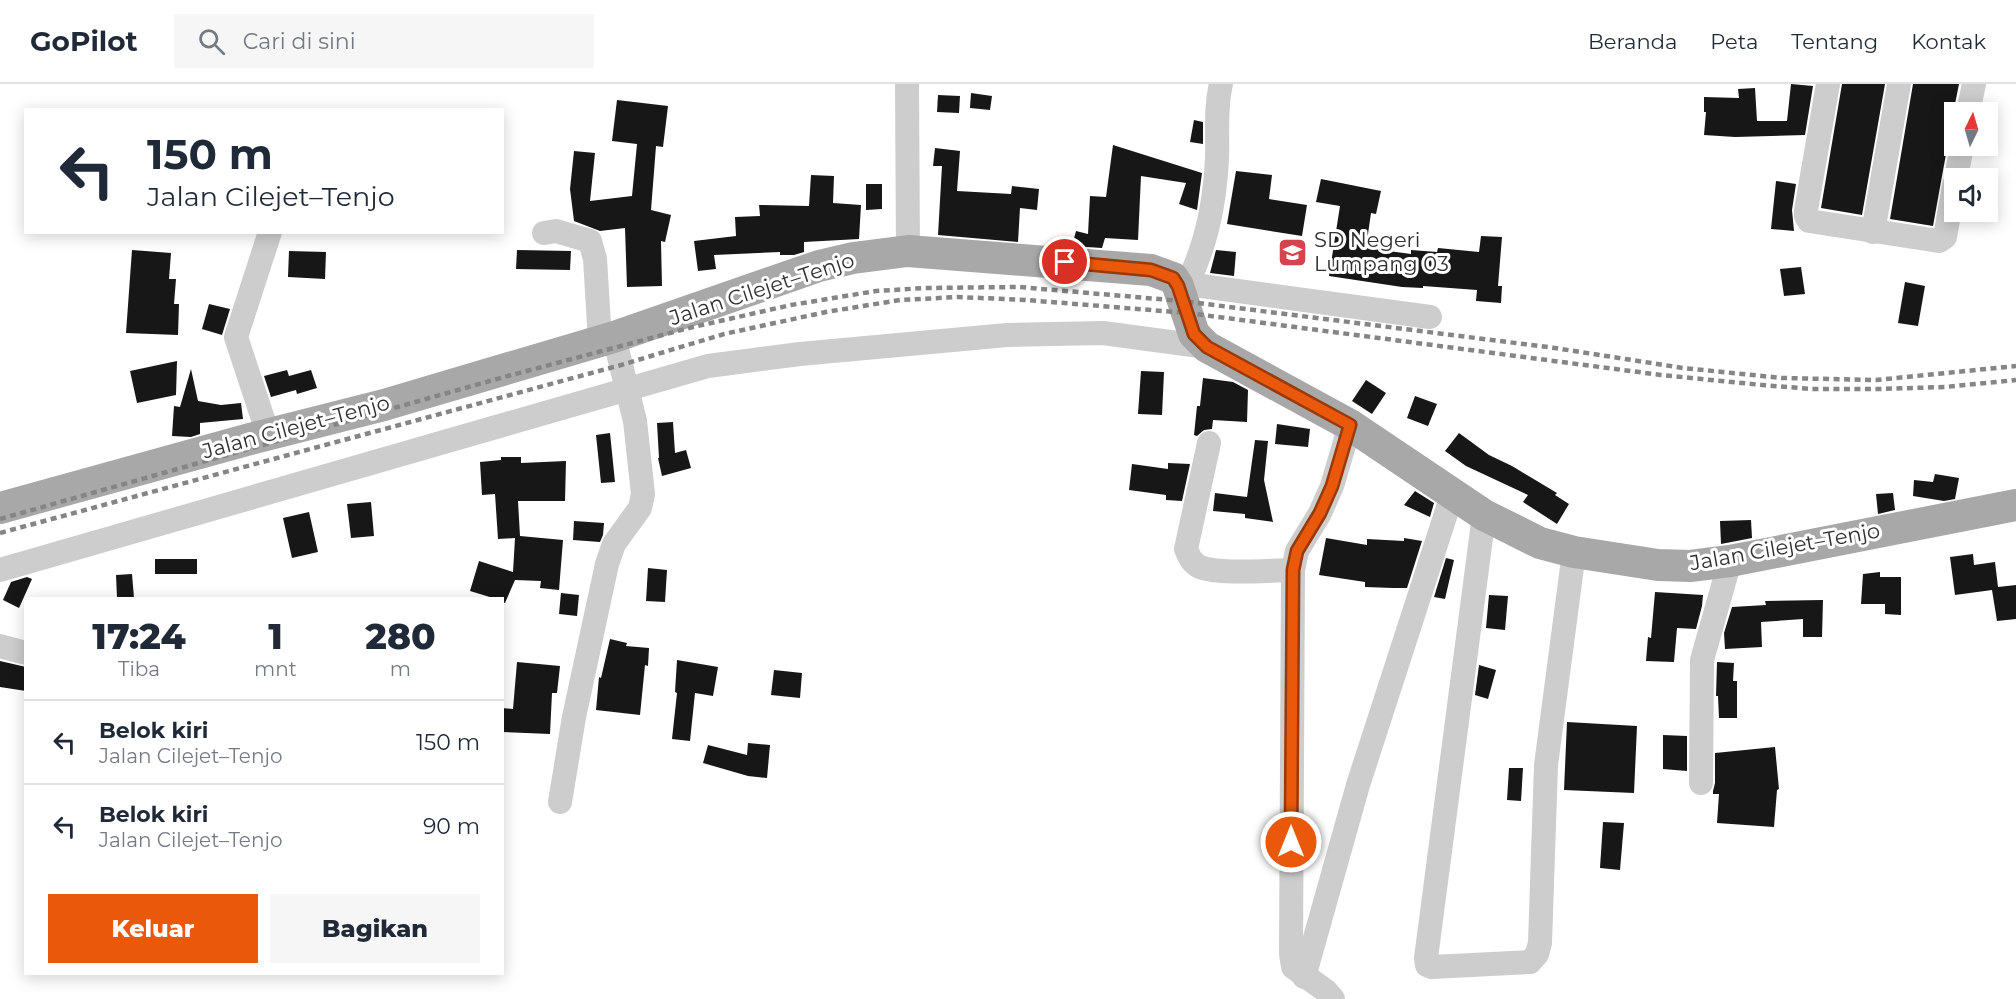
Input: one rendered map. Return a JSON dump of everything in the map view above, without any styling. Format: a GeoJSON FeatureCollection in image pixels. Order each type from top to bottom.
{"type":"FeatureCollection","features":[{"type":"Feature","properties":{"kind":"main road","name":"Jalan Cilejet–Tenjo"},"geometry":{"type":"LineString","coordinates":[[0,508],[268,434],[384,405],[607,339],[819,266],[853,258],[908,251],[1151,270],[1180,281],[1178,286],[1194,334],[1207,347],[1350,425],[1453,492],[1484,515],[1540,543],[1574,552],[1658,565],[1690,566],[1730,561],[2016,505]]}},
{"type":"Feature","properties":{"kind":"street"},"geometry":{"type":"LineString","coordinates":[[907,84],[908,251]]}},
{"type":"Feature","properties":{"kind":"street"},"geometry":{"type":"LineString","coordinates":[[1221,84],[1218,98],[1214,200],[1204,244],[1180,281],[1430,317]]}},
{"type":"Feature","properties":{"kind":"street"},"geometry":{"type":"LineString","coordinates":[[1828,84],[1806,216],[1809,221],[1873,232],[1942,240],[1946,222]]}},
{"type":"Feature","properties":{"kind":"street"},"geometry":{"type":"LineString","coordinates":[[1873,232],[1899,84]]}},
{"type":"Feature","properties":{"kind":"street"},"geometry":{"type":"LineString","coordinates":[[1970,102],[1974,84]]}},
{"type":"Feature","properties":{"kind":"street"},"geometry":{"type":"LineString","coordinates":[[544,233],[556,231],[590,241],[595,259],[607,339],[627,389],[640,455],[643,494],[640,508],[614,544],[607,564],[574,717],[560,802]]}},
{"type":"Feature","properties":{"kind":"street"},"geometry":{"type":"LineString","coordinates":[[268,434],[236,337],[269,234]]}},
{"type":"Feature","properties":{"kind":"street"},"geometry":{"type":"LineString","coordinates":[[0,570],[708,366],[800,354],[1007,335],[1103,333],[1207,347]]}},
{"type":"Feature","properties":{"kind":"street"},"geometry":{"type":"LineString","coordinates":[[1333,999],[1326,991],[1293,967],[1291,954],[1293,570],[1297,551],[1320,513],[1332,486],[1350,425]]}},
{"type":"Feature","properties":{"kind":"street"},"geometry":{"type":"LineString","coordinates":[[1209,443],[1186,549],[1190,559],[1198,566],[1212,570],[1293,570]]}},
{"type":"Feature","properties":{"kind":"street"},"geometry":{"type":"LineString","coordinates":[[1304,977],[1358,785],[1453,492]]}},
{"type":"Feature","properties":{"kind":"street"},"geometry":{"type":"LineString","coordinates":[[1484,515],[1426,965],[1432,967],[1530,962],[1538,954],[1546,765],[1574,552]]}},
{"type":"Feature","properties":{"kind":"street"},"geometry":{"type":"LineString","coordinates":[[1701,783],[1702,660],[1730,561]]}},
{"type":"Feature","properties":{"kind":"street"},"geometry":{"type":"LineString","coordinates":[[0,646],[24,652]]}},
{"type":"Feature","properties":{"kind":"building"},"geometry":{"type":"Polygon","coordinates":[[[1791,84],[1813,86],[1805,135],[1735,137],[1704,135],[1706,112],[1704,112],[1704,97],[1739,98],[1738,89],[1755,88],[1757,121],[1787,121],[1791,84]]]}},
{"type":"Feature","properties":{"kind":"building"},"geometry":{"type":"Polygon","coordinates":[[[1842,84],[1885,84],[1862,215],[1821,208],[1842,84]]]}},
{"type":"Feature","properties":{"kind":"building"},"geometry":{"type":"Polygon","coordinates":[[[1913,84],[1959,84],[1955,102],[1944,102],[1946,156],[1933,226],[1890,219],[1913,84]]]}},
{"type":"Feature","properties":{"kind":"building"},"geometry":{"type":"Polygon","coordinates":[[[971,93],[992,96],[990,110],[970,108],[971,93]]]}},
{"type":"Feature","properties":{"kind":"building"},"geometry":{"type":"Polygon","coordinates":[[[938,95],[960,96],[959,113],[937,112],[938,95]]]}},
{"type":"Feature","properties":{"kind":"building"},"geometry":{"type":"Polygon","coordinates":[[[617,100],[668,106],[663,147],[656,146],[651,210],[671,215],[665,242],[661,241],[662,286],[627,287],[625,228],[600,231],[574,221],[570,189],[574,151],[595,153],[590,201],[632,196],[637,144],[612,141],[617,100]]]}},
{"type":"Feature","properties":{"kind":"building"},"geometry":{"type":"Polygon","coordinates":[[[1194,120],[1203,122],[1203,144],[1190,142],[1194,120]]]}},
{"type":"Feature","properties":{"kind":"building"},"geometry":{"type":"Polygon","coordinates":[[[1113,145],[1202,173],[1197,210],[1179,204],[1186,183],[1141,176],[1138,240],[1105,238],[1102,248],[1072,246],[1076,231],[1088,234],[1090,196],[1106,197],[1113,145]]]}},
{"type":"Feature","properties":{"kind":"building"},"geometry":{"type":"Polygon","coordinates":[[[935,148],[960,151],[957,191],[1011,194],[1012,186],[1039,189],[1037,210],[1020,208],[1018,242],[938,235],[942,166],[933,166],[935,148]]]}},
{"type":"Feature","properties":{"kind":"building"},"geometry":{"type":"Polygon","coordinates":[[[1236,171],[1272,175],[1269,199],[1307,205],[1302,236],[1227,224],[1236,171]]]}},
{"type":"Feature","properties":{"kind":"building"},"geometry":{"type":"Polygon","coordinates":[[[811,175],[834,176],[833,203],[861,205],[859,239],[804,242],[804,252],[794,255],[780,255],[780,252],[714,255],[716,269],[698,271],[694,241],[736,236],[735,217],[760,216],[759,205],[809,206],[811,175]]]}},
{"type":"Feature","properties":{"kind":"building"},"geometry":{"type":"Polygon","coordinates":[[[1321,179],[1381,191],[1376,214],[1371,213],[1366,248],[1411,254],[1411,250],[1437,252],[1438,248],[1479,252],[1481,236],[1502,237],[1498,286],[1502,286],[1501,303],[1476,301],[1477,290],[1423,286],[1423,288],[1402,287],[1329,276],[1340,206],[1316,202],[1321,179]]]}},
{"type":"Feature","properties":{"kind":"building"},"geometry":{"type":"Polygon","coordinates":[[[1776,181],[1796,184],[1792,210],[1794,231],[1771,229],[1776,181]]]}},
{"type":"Feature","properties":{"kind":"building"},"geometry":{"type":"Polygon","coordinates":[[[866,184],[882,184],[882,209],[866,210],[866,184]]]}},
{"type":"Feature","properties":{"kind":"building"},"geometry":{"type":"Polygon","coordinates":[[[132,250],[171,253],[169,279],[176,279],[174,304],[179,304],[178,335],[126,333],[132,250]]]}},
{"type":"Feature","properties":{"kind":"building"},"geometry":{"type":"Polygon","coordinates":[[[517,250],[571,251],[570,270],[516,269],[517,250]]]}},
{"type":"Feature","properties":{"kind":"building"},"geometry":{"type":"Polygon","coordinates":[[[1216,250],[1236,252],[1234,276],[1210,273],[1216,250]]]}},
{"type":"Feature","properties":{"kind":"building"},"geometry":{"type":"Polygon","coordinates":[[[289,251],[326,252],[325,279],[288,277],[289,251]]]}},
{"type":"Feature","properties":{"kind":"building"},"geometry":{"type":"Polygon","coordinates":[[[1801,267],[1805,294],[1784,296],[1780,269],[1801,267]]]}},
{"type":"Feature","properties":{"kind":"building"},"geometry":{"type":"Polygon","coordinates":[[[1905,282],[1925,286],[1918,326],[1898,323],[1905,282]]]}},
{"type":"Feature","properties":{"kind":"building"},"geometry":{"type":"Polygon","coordinates":[[[209,304],[230,309],[222,335],[202,329],[209,304]]]}},
{"type":"Feature","properties":{"kind":"building"},"geometry":{"type":"Polygon","coordinates":[[[177,361],[176,395],[137,403],[130,371],[177,361]]]}},
{"type":"Feature","properties":{"kind":"building"},"geometry":{"type":"Polygon","coordinates":[[[191,369],[198,401],[221,405],[241,403],[243,419],[200,423],[200,434],[191,437],[172,436],[174,406],[180,407],[191,369]]]}},
{"type":"Feature","properties":{"kind":"building"},"geometry":{"type":"Polygon","coordinates":[[[287,370],[289,376],[311,370],[317,388],[297,394],[296,390],[271,397],[264,376],[287,370]]]}},
{"type":"Feature","properties":{"kind":"building"},"geometry":{"type":"Polygon","coordinates":[[[1141,371],[1164,372],[1162,415],[1138,414],[1141,371]]]}},
{"type":"Feature","properties":{"kind":"building"},"geometry":{"type":"Polygon","coordinates":[[[1203,378],[1233,382],[1248,390],[1247,422],[1213,420],[1212,429],[1204,430],[1197,436],[1194,435],[1203,378]]]}},
{"type":"Feature","properties":{"kind":"building"},"geometry":{"type":"Polygon","coordinates":[[[1366,380],[1386,393],[1372,414],[1352,401],[1366,380]]]}},
{"type":"Feature","properties":{"kind":"building"},"geometry":{"type":"Polygon","coordinates":[[[1415,396],[1437,404],[1428,426],[1407,418],[1415,396]]]}},
{"type":"Feature","properties":{"kind":"building"},"geometry":{"type":"Polygon","coordinates":[[[673,422],[675,453],[686,450],[691,468],[662,476],[658,458],[657,423],[673,422]]]}},
{"type":"Feature","properties":{"kind":"building"},"geometry":{"type":"Polygon","coordinates":[[[1277,424],[1310,429],[1308,447],[1275,444],[1277,424]]]}},
{"type":"Feature","properties":{"kind":"building"},"geometry":{"type":"Polygon","coordinates":[[[610,433],[615,482],[601,483],[596,435],[610,433]]]}},
{"type":"Feature","properties":{"kind":"building"},"geometry":{"type":"Polygon","coordinates":[[[1459,433],[1489,455],[1557,493],[1555,495],[1569,504],[1557,524],[1523,502],[1528,495],[1466,466],[1445,451],[1459,433]]]}},
{"type":"Feature","properties":{"kind":"building"},"geometry":{"type":"Polygon","coordinates":[[[1255,440],[1268,441],[1264,480],[1273,522],[1245,518],[1245,514],[1213,511],[1215,493],[1247,497],[1255,440]]]}},
{"type":"Feature","properties":{"kind":"building"},"geometry":{"type":"Polygon","coordinates":[[[501,457],[521,457],[521,463],[566,461],[565,501],[518,501],[520,536],[563,540],[559,590],[540,588],[541,581],[515,580],[505,603],[504,597],[490,597],[470,591],[479,561],[513,572],[515,538],[498,539],[495,494],[482,495],[480,462],[501,460],[501,457]]]}},
{"type":"Feature","properties":{"kind":"building"},"geometry":{"type":"Polygon","coordinates":[[[1168,463],[1190,464],[1182,501],[1166,500],[1166,495],[1129,490],[1132,464],[1168,469],[1168,463]]]}},
{"type":"Feature","properties":{"kind":"building"},"geometry":{"type":"Polygon","coordinates":[[[1935,474],[1959,478],[1955,499],[1944,501],[1913,496],[1914,480],[1933,482],[1935,474]]]}},
{"type":"Feature","properties":{"kind":"building"},"geometry":{"type":"Polygon","coordinates":[[[1415,491],[1434,503],[1430,517],[1404,505],[1415,491]]]}},
{"type":"Feature","properties":{"kind":"building"},"geometry":{"type":"Polygon","coordinates":[[[1893,493],[1895,510],[1878,514],[1876,494],[1893,493]]]}},
{"type":"Feature","properties":{"kind":"building"},"geometry":{"type":"Polygon","coordinates":[[[371,502],[374,536],[351,538],[347,504],[371,502]]]}},
{"type":"Feature","properties":{"kind":"building"},"geometry":{"type":"Polygon","coordinates":[[[309,512],[318,552],[292,558],[283,518],[309,512]]]}},
{"type":"Feature","properties":{"kind":"building"},"geometry":{"type":"Polygon","coordinates":[[[1751,520],[1752,538],[1721,544],[1720,521],[1751,520]]]}},
{"type":"Feature","properties":{"kind":"building"},"geometry":{"type":"Polygon","coordinates":[[[574,521],[604,523],[600,542],[573,540],[574,521]]]}},
{"type":"Feature","properties":{"kind":"building"},"geometry":{"type":"Polygon","coordinates":[[[1326,538],[1367,545],[1367,539],[1404,541],[1404,538],[1422,541],[1407,588],[1393,588],[1365,587],[1365,582],[1319,575],[1326,538]]]}},
{"type":"Feature","properties":{"kind":"building"},"geometry":{"type":"Polygon","coordinates":[[[1973,554],[1974,565],[1995,562],[1998,587],[2016,585],[2016,619],[1997,621],[1992,590],[1955,595],[1950,557],[1973,554]]]}},
{"type":"Feature","properties":{"kind":"building"},"geometry":{"type":"Polygon","coordinates":[[[1446,558],[1454,560],[1445,599],[1434,597],[1446,558]]]}},
{"type":"Feature","properties":{"kind":"building"},"geometry":{"type":"Polygon","coordinates":[[[155,559],[197,559],[197,574],[155,574],[155,559]]]}},
{"type":"Feature","properties":{"kind":"building"},"geometry":{"type":"Polygon","coordinates":[[[648,568],[667,570],[665,602],[646,601],[648,568]]]}},
{"type":"Feature","properties":{"kind":"building"},"geometry":{"type":"Polygon","coordinates":[[[1880,572],[1880,577],[1901,577],[1901,615],[1885,614],[1885,604],[1861,604],[1863,574],[1880,572]]]}},
{"type":"Feature","properties":{"kind":"building"},"geometry":{"type":"Polygon","coordinates":[[[132,574],[134,597],[117,597],[116,575],[132,574]]]}},
{"type":"Feature","properties":{"kind":"building"},"geometry":{"type":"Polygon","coordinates":[[[27,577],[32,579],[19,608],[3,600],[11,582],[27,577]]]}},
{"type":"Feature","properties":{"kind":"building"},"geometry":{"type":"Polygon","coordinates":[[[1655,592],[1703,595],[1696,629],[1677,628],[1674,662],[1646,661],[1648,637],[1651,638],[1655,592]]]}},
{"type":"Feature","properties":{"kind":"building"},"geometry":{"type":"Polygon","coordinates":[[[561,593],[579,595],[577,616],[559,614],[561,593]]]}},
{"type":"Feature","properties":{"kind":"building"},"geometry":{"type":"Polygon","coordinates":[[[1489,595],[1508,596],[1505,630],[1486,628],[1489,595]]]}},
{"type":"Feature","properties":{"kind":"building"},"geometry":{"type":"Polygon","coordinates":[[[1823,600],[1822,637],[1803,637],[1803,619],[1761,622],[1762,647],[1725,649],[1724,633],[1732,607],[1766,605],[1765,601],[1823,600]]]}},
{"type":"Feature","properties":{"kind":"building"},"geometry":{"type":"Polygon","coordinates":[[[610,639],[627,643],[626,646],[649,648],[640,715],[596,710],[599,677],[601,678],[610,639]]]}},
{"type":"Feature","properties":{"kind":"building"},"geometry":{"type":"Polygon","coordinates":[[[677,660],[718,667],[713,696],[695,693],[690,741],[672,739],[677,693],[675,692],[677,660]]]}},
{"type":"Feature","properties":{"kind":"building"},"geometry":{"type":"Polygon","coordinates":[[[0,661],[24,667],[24,691],[0,687],[0,661]]]}},
{"type":"Feature","properties":{"kind":"building"},"geometry":{"type":"Polygon","coordinates":[[[517,662],[560,666],[557,693],[552,693],[550,734],[504,732],[504,708],[513,709],[517,662]]]}},
{"type":"Feature","properties":{"kind":"building"},"geometry":{"type":"Polygon","coordinates":[[[1717,662],[1734,663],[1733,681],[1737,681],[1737,718],[1719,718],[1718,696],[1716,696],[1717,662]]]}},
{"type":"Feature","properties":{"kind":"building"},"geometry":{"type":"Polygon","coordinates":[[[1479,665],[1496,670],[1488,699],[1475,695],[1479,665]]]}},
{"type":"Feature","properties":{"kind":"building"},"geometry":{"type":"Polygon","coordinates":[[[774,670],[802,673],[800,698],[771,695],[774,670]]]}},
{"type":"Feature","properties":{"kind":"building"},"geometry":{"type":"Polygon","coordinates":[[[1567,722],[1637,726],[1634,793],[1564,790],[1567,722]]]}},
{"type":"Feature","properties":{"kind":"building"},"geometry":{"type":"Polygon","coordinates":[[[1663,735],[1687,736],[1687,771],[1663,769],[1663,735]]]}},
{"type":"Feature","properties":{"kind":"building"},"geometry":{"type":"Polygon","coordinates":[[[748,743],[770,745],[767,778],[748,776],[703,763],[708,745],[747,755],[748,743]]]}},
{"type":"Feature","properties":{"kind":"building"},"geometry":{"type":"Polygon","coordinates":[[[1775,747],[1779,789],[1777,790],[1774,827],[1717,823],[1719,794],[1713,794],[1715,753],[1775,747]]]}},
{"type":"Feature","properties":{"kind":"building"},"geometry":{"type":"Polygon","coordinates":[[[1509,768],[1523,768],[1521,801],[1507,800],[1509,768]]]}},
{"type":"Feature","properties":{"kind":"building"},"geometry":{"type":"Polygon","coordinates":[[[1603,822],[1624,823],[1620,870],[1600,868],[1603,822]]]}},
{"type":"Feature","properties":{"kind":"railway"},"geometry":{"type":"LineString","coordinates":[[0,519],[504,377],[689,328],[791,305],[876,291],[1019,287],[1182,301],[1555,348],[1683,368],[1782,378],[1876,380],[2016,366]]}},
{"type":"Feature","properties":{"kind":"railway"},"geometry":{"type":"LineString","coordinates":[[0,533],[621,365],[724,334],[826,312],[900,300],[958,297],[1026,300],[1188,313],[1661,375],[1812,389],[1945,387],[2016,380]]}},
{"type":"Feature","properties":{"kind":"place","name":"SD Negeri Lumpang 03"},"geometry":{"type":"Point","coordinates":[1293,252]}},
{"type":"Feature","properties":{"kind":"route"},"geometry":{"type":"LineString","coordinates":[[1065,262],[1151,270],[1173,278],[1198,340],[1350,425],[1332,486],[1320,513],[1297,551],[1293,570],[1291,842]]}}]}
